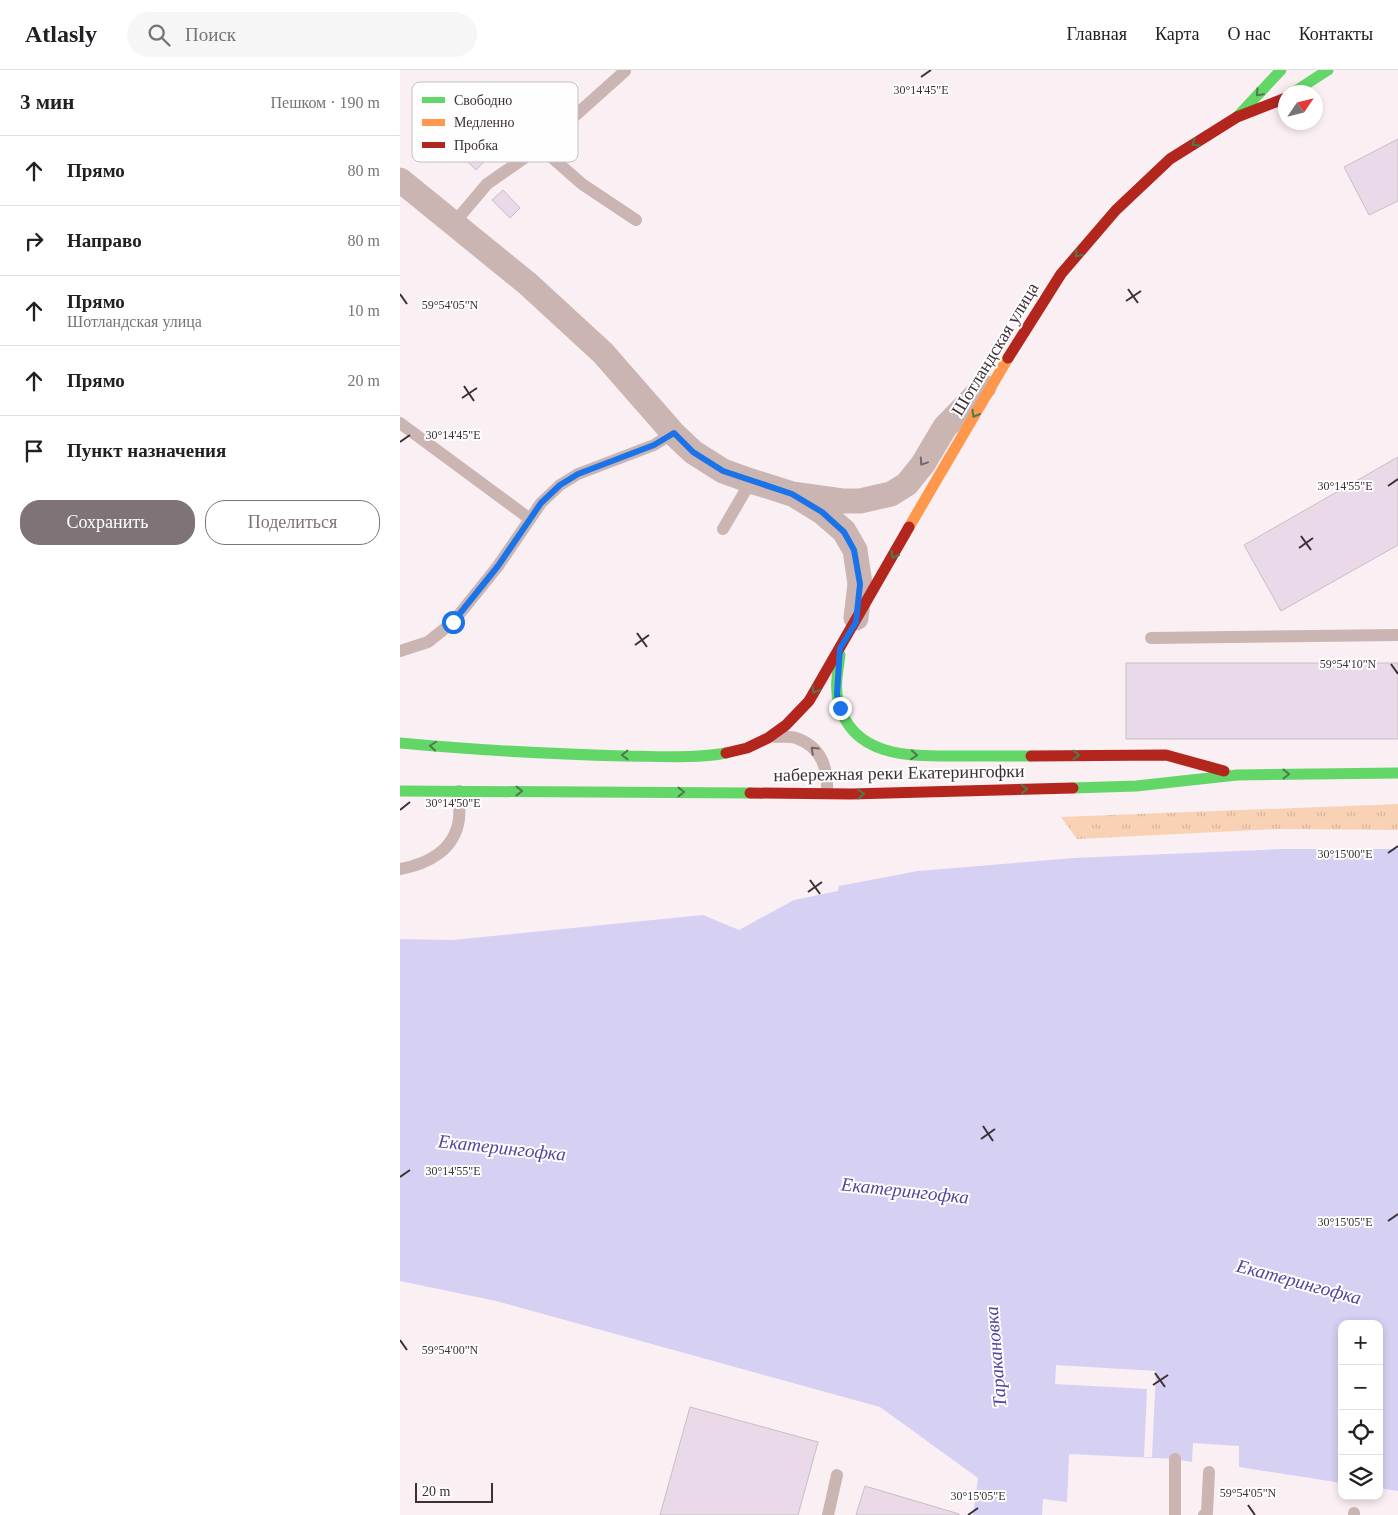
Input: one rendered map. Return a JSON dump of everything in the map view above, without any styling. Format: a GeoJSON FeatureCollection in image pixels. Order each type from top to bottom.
{"type":"FeatureCollection","features":[{"type":"Feature","properties":{"kind":"main road"},"geometry":{"type":"LineString","coordinates":[[1237,117],[1281,70]]}},
{"type":"Feature","properties":{"kind":"main road"},"geometry":{"type":"LineString","coordinates":[[1305,85],[1328,70]]}},
{"type":"Feature","properties":{"kind":"main road"},"geometry":{"type":"LineString","coordinates":[[1237,117],[1278,101]]}},
{"type":"Feature","properties":{"kind":"main road","name":"Шотландская улица"},"geometry":{"type":"LineString","coordinates":[[400,743],[466,749],[581,755],[684,756],[719,755],[753,746],[771,736],[797,716],[809,701],[999,372],[1061,274],[1116,210],[1170,159],[1237,117]]}},
{"type":"Feature","properties":{"kind":"main road"},"geometry":{"type":"LineString","coordinates":[[840,648],[837,694],[840,708],[848,723],[860,737],[881,749],[912,756],[1166,755],[1237,775]]}},
{"type":"Feature","properties":{"kind":"main road","name":"набережная реки Екатерингофки"},"geometry":{"type":"LineString","coordinates":[[400,791],[828,793],[1136,786],[1237,775],[1398,773]]}},
{"type":"Feature","properties":{"kind":"street"},"geometry":{"type":"LineString","coordinates":[[400,180],[528,284],[603,353],[693,452],[723,471],[751,481],[792,494],[842,500],[860,501],[891,494],[907,484],[923,464],[945,427],[999,372]]}},
{"type":"Feature","properties":{"kind":"street"},"geometry":{"type":"LineString","coordinates":[[792,494],[822,512],[844,532],[854,550],[860,584],[856,622]]}},
{"type":"Feature","properties":{"kind":"lane"},"geometry":{"type":"LineString","coordinates":[[578,113],[625,71]]}},
{"type":"Feature","properties":{"kind":"lane"},"geometry":{"type":"LineString","coordinates":[[454,223],[487,184],[519,162]]}},
{"type":"Feature","properties":{"kind":"lane"},"geometry":{"type":"LineString","coordinates":[[557,162],[582,184],[636,220]]}},
{"type":"Feature","properties":{"kind":"lane"},"geometry":{"type":"LineString","coordinates":[[400,422],[530,519]]}},
{"type":"Feature","properties":{"kind":"lane"},"geometry":{"type":"LineString","coordinates":[[400,651],[428,642],[453,622],[498,566],[541,503],[560,485],[578,474],[654,445],[674,433]]}},
{"type":"Feature","properties":{"kind":"lane"},"geometry":{"type":"LineString","coordinates":[[723,529],[751,481]]}},
{"type":"Feature","properties":{"kind":"lane"},"geometry":{"type":"LineString","coordinates":[[1151,638],[1398,636]]}},
{"type":"Feature","properties":{"kind":"lane"},"geometry":{"type":"LineString","coordinates":[[771,736],[795,737],[810,746],[823,759],[828,777],[828,793]]}},
{"type":"Feature","properties":{"kind":"lane"},"geometry":{"type":"LineString","coordinates":[[400,869],[416,866],[438,855],[452,839],[459,820],[459,791]]}},
{"type":"Feature","properties":{"kind":"lane"},"geometry":{"type":"LineString","coordinates":[[1175,1459],[1175,1515]]}},
{"type":"Feature","properties":{"kind":"lane"},"geometry":{"type":"LineString","coordinates":[[1204,1515],[1208,1513],[1209,1472]]}},
{"type":"Feature","properties":{"kind":"lane"},"geometry":{"type":"LineString","coordinates":[[828,1515],[837,1475]]}},
{"type":"Feature","properties":{"kind":"green space"},"geometry":{"type":"Polygon","coordinates":[[[1398,804],[1398,830],[1279,829],[1077,839],[1061,817],[1398,804]]]}},
{"type":"Feature","properties":{"kind":"water"},"geometry":{"type":"Polygon","coordinates":[[[1281,849],[1398,849],[1398,1491],[1383,1489],[1383,1320],[1338,1320],[1338,1482],[1239,1467],[1239,1446],[1193,1443],[1192,1462],[1175,1459],[1069,1454],[1067,1502],[1043,1499],[1042,1515],[973,1515],[978,1478],[880,1407],[496,1301],[400,1281],[400,939],[453,940],[703,915],[739,930],[794,900],[838,891],[839,886],[918,871],[1074,858],[1281,849]]]}},
{"type":"Feature","properties":{"kind":"pier"},"geometry":{"type":"Polygon","coordinates":[[[1056,1365],[1156,1371],[1152,1457],[1144,1457],[1147,1389],[1055,1384],[1056,1365]]]}},
{"type":"Feature","properties":{"kind":"building"},"geometry":{"type":"Polygon","coordinates":[[[1398,139],[1398,201],[1369,215],[1344,167],[1398,139]]]}},
{"type":"Feature","properties":{"kind":"building"},"geometry":{"type":"Polygon","coordinates":[[[468,162],[484,162],[476,170],[468,162]]]}},
{"type":"Feature","properties":{"kind":"building"},"geometry":{"type":"Polygon","coordinates":[[[503,190],[520,208],[510,218],[492,200],[503,190]]]}},
{"type":"Feature","properties":{"kind":"building"},"geometry":{"type":"Polygon","coordinates":[[[1398,457],[1398,545],[1281,611],[1244,545],[1398,457]]]}},
{"type":"Feature","properties":{"kind":"building"},"geometry":{"type":"Polygon","coordinates":[[[1126,663],[1398,663],[1398,739],[1126,739],[1126,663]]]}},
{"type":"Feature","properties":{"kind":"building"},"geometry":{"type":"Polygon","coordinates":[[[690,1407],[818,1442],[798,1515],[660,1515],[690,1407]]]}},
{"type":"Feature","properties":{"kind":"building"},"geometry":{"type":"Polygon","coordinates":[[[865,1486],[959,1514],[959,1515],[856,1515],[865,1486]]]}},
{"type":"Feature","properties":{"kind":"traffic: fast"},"geometry":{"type":"LineString","coordinates":[[1237,117],[1281,70]]}},
{"type":"Feature","properties":{"kind":"traffic: fast"},"geometry":{"type":"LineString","coordinates":[[1305,85],[1328,70]]}},
{"type":"Feature","properties":{"kind":"traffic: fast"},"geometry":{"type":"LineString","coordinates":[[840,655],[837,673],[839,704],[847,722],[858,735],[872,745],[888,751],[923,756],[1031,756]]}},
{"type":"Feature","properties":{"kind":"traffic: fast"},"geometry":{"type":"LineString","coordinates":[[400,743],[484,750],[596,755],[688,757],[726,753]]}},
{"type":"Feature","properties":{"kind":"traffic: fast"},"geometry":{"type":"LineString","coordinates":[[1073,788],[1136,786],[1237,775],[1398,773]]}},
{"type":"Feature","properties":{"kind":"traffic: fast"},"geometry":{"type":"LineString","coordinates":[[400,791],[750,793]]}},
{"type":"Feature","properties":{"kind":"traffic: slow"},"geometry":{"type":"LineString","coordinates":[[909,527],[1008,358]]}},
{"type":"Feature","properties":{"kind":"traffic: jam"},"geometry":{"type":"LineString","coordinates":[[1008,358],[1061,274],[1116,210],[1170,159],[1237,117],[1278,101]]}},
{"type":"Feature","properties":{"kind":"traffic: jam"},"geometry":{"type":"LineString","coordinates":[[726,753],[747,748],[768,738],[786,725],[809,701],[909,527]]}},
{"type":"Feature","properties":{"kind":"traffic: jam"},"geometry":{"type":"LineString","coordinates":[[1031,756],[1166,755],[1224,771]]}},
{"type":"Feature","properties":{"kind":"traffic: jam"},"geometry":{"type":"LineString","coordinates":[[750,793],[851,794],[1073,788]]}},
{"type":"Feature","properties":{"kind":"route"},"geometry":{"type":"LineString","coordinates":[[453,622],[498,566],[541,503],[560,485],[578,474],[654,445],[674,433],[693,452],[723,471],[792,494],[822,512],[844,532],[854,550],[860,584],[856,622],[840,648],[837,694],[840,708]]}},
{"type":"Feature","properties":{"kind":"water label","name":"Екатерингофка"},"geometry":{"type":"Point","coordinates":[502,1147]}},
{"type":"Feature","properties":{"kind":"water label","name":"Екатерингофка"},"geometry":{"type":"Point","coordinates":[905,1190]}},
{"type":"Feature","properties":{"kind":"water label","name":"Екатерингофка"},"geometry":{"type":"Point","coordinates":[1299,1281]}},
{"type":"Feature","properties":{"kind":"water label","name":"Таракановка"},"geometry":{"type":"Point","coordinates":[995,1357]}}]}
